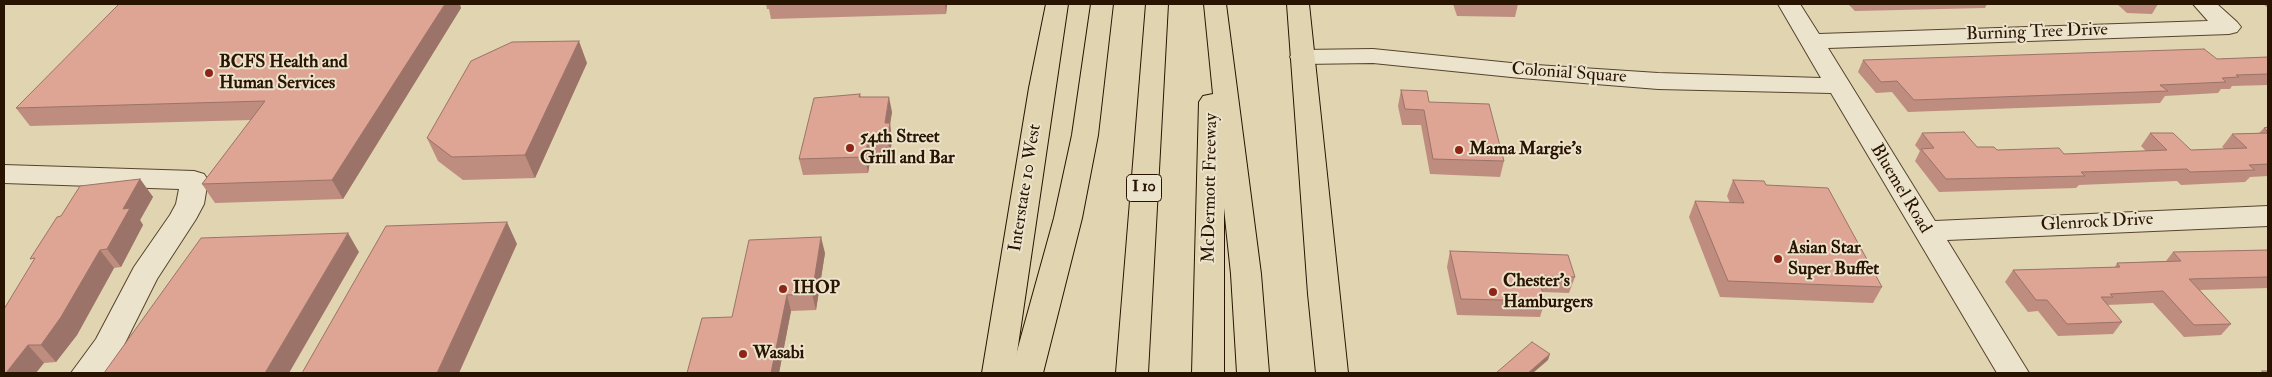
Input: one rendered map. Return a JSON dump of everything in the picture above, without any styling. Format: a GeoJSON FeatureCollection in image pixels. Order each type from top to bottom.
{"type":"FeatureCollection","features":[{"type":"Feature","properties":{"kind":"main road","name":"Interstate 10 West"},"geometry":{"type":"LineString","coordinates":[[998,373],[1042,88],[1057,4]]}},
{"type":"Feature","properties":{"kind":"main road"},"geometry":{"type":"LineString","coordinates":[[1027,373],[1072,200],[1084,135],[1102,4]]}},
{"type":"Feature","properties":{"kind":"main road","name":"I 10"},"geometry":{"type":"LineString","coordinates":[[1132,373],[1157,4]]}},
{"type":"Feature","properties":{"kind":"main road"},"geometry":{"type":"LineString","coordinates":[[1215,4],[1246,274],[1253,373]]}},
{"type":"Feature","properties":{"kind":"main road","name":"McDermott Freeway"},"geometry":{"type":"LineString","coordinates":[[1208,373],[1215,4]]}},
{"type":"Feature","properties":{"kind":"main road"},"geometry":{"type":"LineString","coordinates":[[1298,4],[1332,373]]}},
{"type":"Feature","properties":{"kind":"street","name":"Bluemel Road"},"geometry":{"type":"LineString","coordinates":[[1789,4],[2012,373]]}},
{"type":"Feature","properties":{"kind":"street","name":"Burning Tree Drive"},"geometry":{"type":"LineString","coordinates":[[1812,41],[2229,27],[2204,4]]}},
{"type":"Feature","properties":{"kind":"street","name":"Colonial Square"},"geometry":{"type":"LineString","coordinates":[[1302,57],[1373,56],[1521,71],[1658,81],[1838,86]]}},
{"type":"Feature","properties":{"kind":"street"},"geometry":{"type":"LineString","coordinates":[[4,174],[194,180],[190,204],[182,219],[144,275],[108,347],[87,373]]}},
{"type":"Feature","properties":{"kind":"street","name":"Glenrock Drive"},"geometry":{"type":"LineString","coordinates":[[1925,231],[2268,216]]}},
{"type":"Feature","properties":{"kind":"building"},"geometry":{"type":"Polygon","coordinates":[[[119,4],[445,4],[332,180],[202,184],[265,101],[16,108],[119,4]]]}},
{"type":"Feature","properties":{"kind":"building"},"geometry":{"type":"Polygon","coordinates":[[[579,41],[525,155],[452,157],[427,138],[471,61],[512,42],[579,41]]]}},
{"type":"Feature","properties":{"kind":"building"},"geometry":{"type":"Polygon","coordinates":[[[2204,49],[2217,59],[2268,57],[2268,74],[2236,75],[2239,77],[2222,78],[2226,82],[2160,85],[2168,91],[1914,100],[1897,81],[1881,82],[1863,60],[2204,49]]]}},
{"type":"Feature","properties":{"kind":"building"},"geometry":{"type":"Polygon","coordinates":[[[1401,90],[1427,91],[1429,102],[1489,104],[1504,161],[1433,159],[1424,110],[1405,109],[1401,90]]]}},
{"type":"Feature","properties":{"kind":"building","name":"54th Street Grill and Bar"},"geometry":{"type":"Polygon","coordinates":[[[860,94],[859,97],[889,97],[885,123],[890,123],[887,140],[868,141],[865,157],[799,159],[814,98],[860,94]]]}},
{"type":"Feature","properties":{"kind":"building"},"geometry":{"type":"Polygon","coordinates":[[[1964,132],[1977,147],[1994,147],[1997,150],[2059,148],[2064,154],[2167,150],[2150,133],[2173,133],[2191,150],[2247,148],[2232,134],[2268,133],[2268,164],[2249,165],[2255,170],[2190,172],[2187,169],[2081,172],[2085,176],[1946,179],[1921,149],[1934,148],[1922,133],[1964,132]]]}},
{"type":"Feature","properties":{"kind":"building"},"geometry":{"type":"Polygon","coordinates":[[[140,179],[123,209],[130,208],[107,249],[100,250],[61,317],[41,345],[28,345],[6,373],[4,373],[4,309],[35,258],[30,259],[57,217],[61,216],[80,186],[140,179]]]}},
{"type":"Feature","properties":{"kind":"building","name":"Asian Star Super Buffet"},"geometry":{"type":"Polygon","coordinates":[[[1733,180],[1764,181],[1766,185],[1828,188],[1882,287],[1728,281],[1695,201],[1744,203],[1733,180]]]}},
{"type":"Feature","properties":{"kind":"building"},"geometry":{"type":"Polygon","coordinates":[[[507,222],[437,373],[302,373],[386,226],[507,222]]]}},
{"type":"Feature","properties":{"kind":"building"},"geometry":{"type":"Polygon","coordinates":[[[348,233],[265,373],[104,373],[201,238],[348,233]]]}},
{"type":"Feature","properties":{"kind":"building"},"geometry":{"type":"Polygon","coordinates":[[[821,237],[812,294],[787,295],[771,373],[687,373],[702,318],[732,317],[749,240],[821,237]]]}},
{"type":"Feature","properties":{"kind":"building"},"geometry":{"type":"Polygon","coordinates":[[[2268,250],[2268,277],[2189,279],[2231,324],[2194,325],[2163,291],[2110,294],[2113,297],[2101,297],[2122,322],[2067,324],[2047,300],[2036,300],[2013,270],[2120,267],[2117,263],[2181,261],[2173,252],[2268,250]]]}},
{"type":"Feature","properties":{"kind":"building"},"geometry":{"type":"Polygon","coordinates":[[[1450,251],[1568,255],[1575,277],[1538,276],[1545,301],[1461,299],[1450,251]]]}},
{"type":"Feature","properties":{"kind":"building"},"geometry":{"type":"Polygon","coordinates":[[[1532,342],[1550,354],[1528,373],[1496,373],[1532,342]]]}},
{"type":"Feature","properties":{"kind":"place","name":"BCFS Health and Human Services"},"geometry":{"type":"Point","coordinates":[209,73]}},
{"type":"Feature","properties":{"kind":"place","name":"54th Street Grill and Bar"},"geometry":{"type":"Point","coordinates":[850,148]}},
{"type":"Feature","properties":{"kind":"place","name":"Mama Margie's"},"geometry":{"type":"Point","coordinates":[1459,150]}},
{"type":"Feature","properties":{"kind":"place","name":"Asian Star Super Buffet"},"geometry":{"type":"Point","coordinates":[1778,259]}},
{"type":"Feature","properties":{"kind":"place","name":"IHOP"},"geometry":{"type":"Point","coordinates":[783,289]}},
{"type":"Feature","properties":{"kind":"place","name":"Chester's Hamburgers"},"geometry":{"type":"Point","coordinates":[1493,292]}},
{"type":"Feature","properties":{"kind":"place","name":"Wasabi"},"geometry":{"type":"Point","coordinates":[743,354]}}]}
